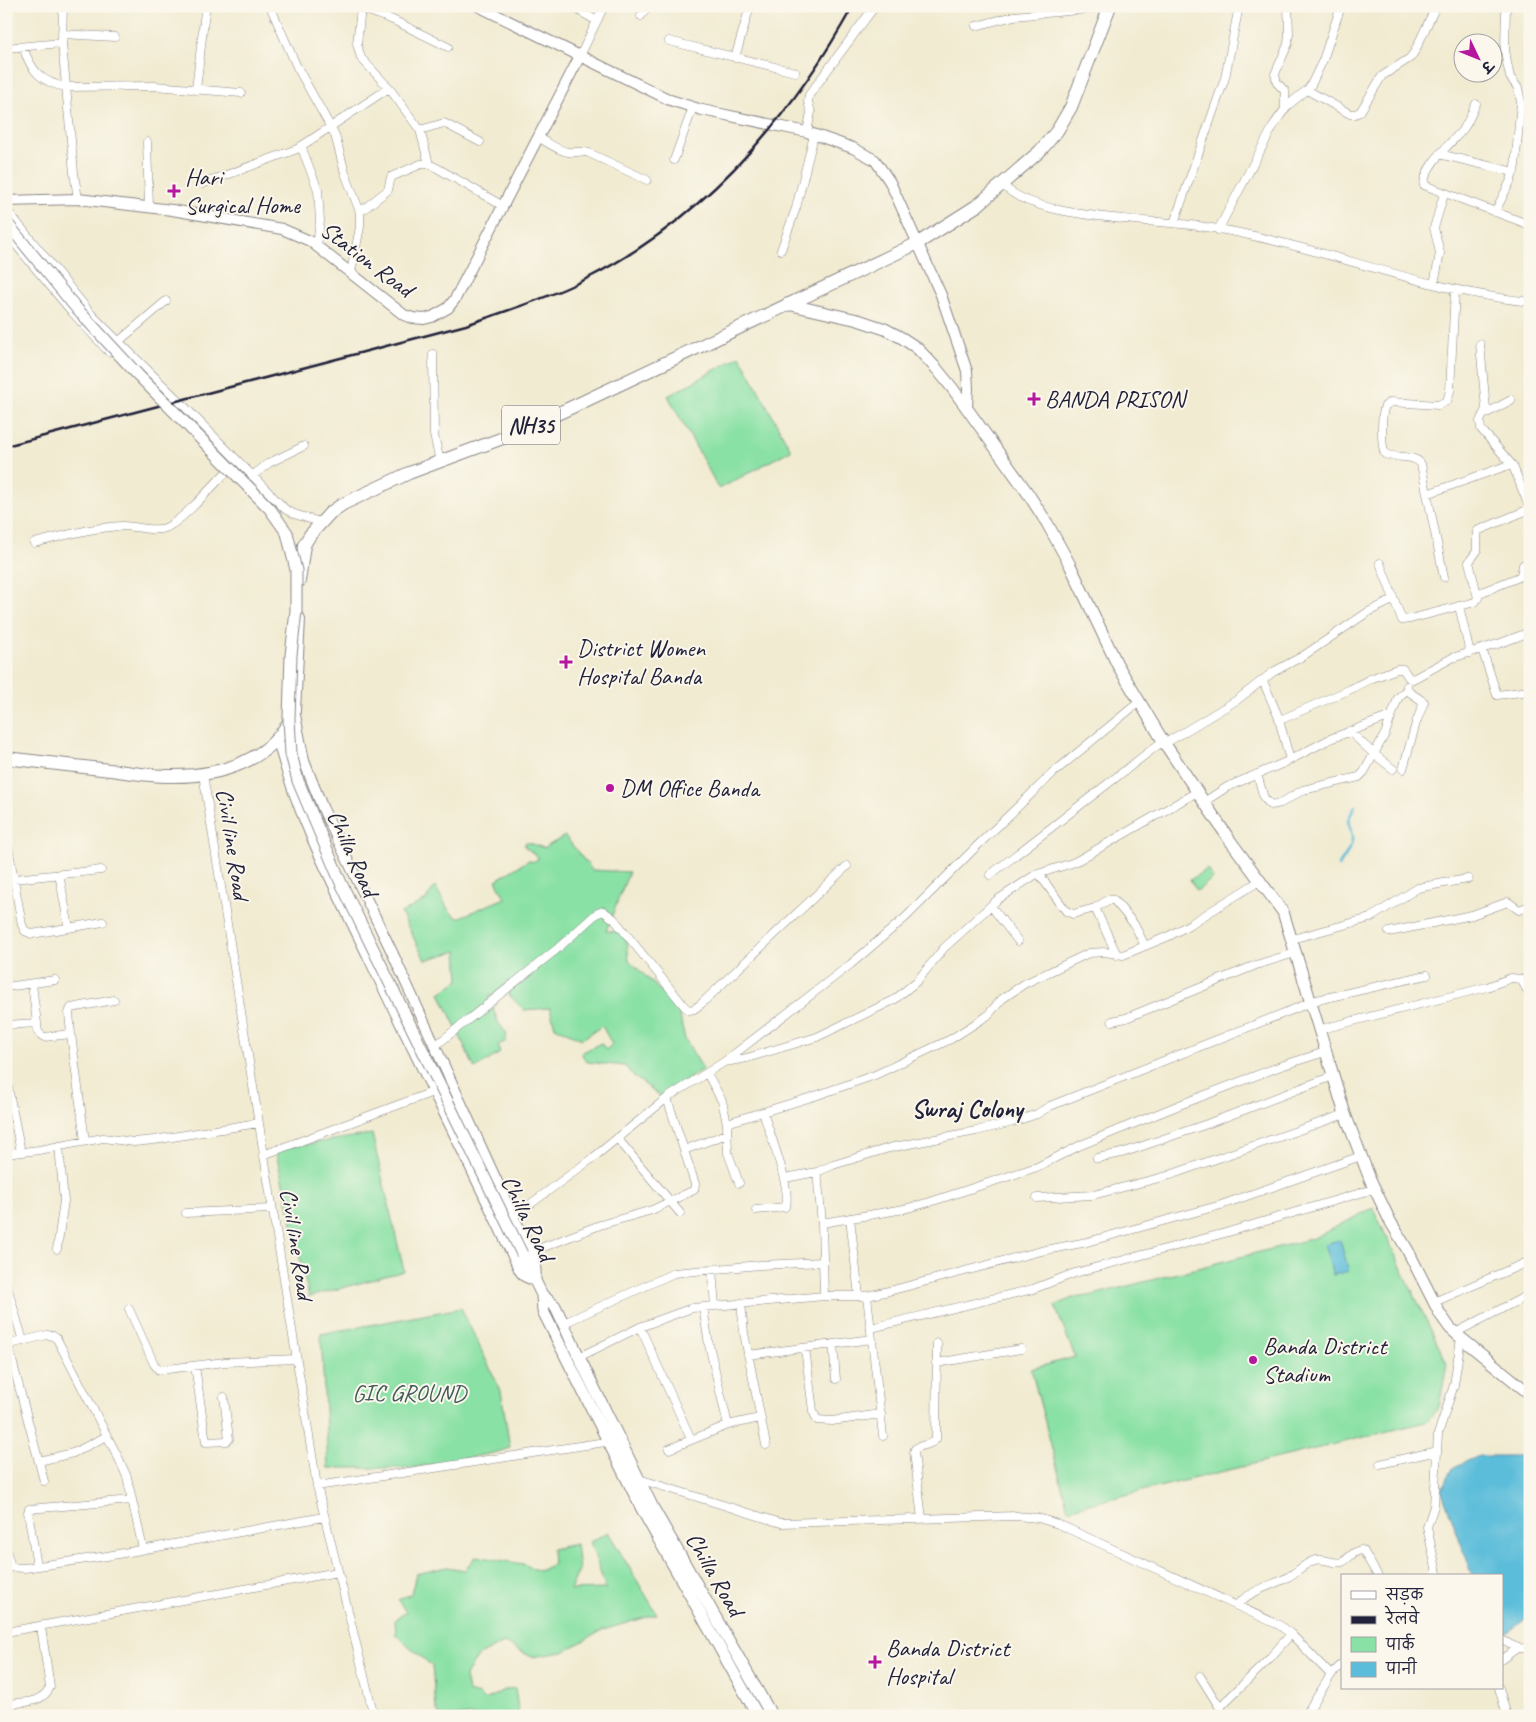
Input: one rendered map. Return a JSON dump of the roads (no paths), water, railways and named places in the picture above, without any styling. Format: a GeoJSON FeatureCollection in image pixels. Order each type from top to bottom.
{"type":"FeatureCollection","features":[{"type":"Feature","properties":{"kind":"highway","name":"NH35"},"geometry":{"type":"LineString","coordinates":[[6,758],[166,776],[203,774],[231,768],[266,750],[278,740],[290,722],[292,714],[300,627],[298,591],[304,545],[320,522],[330,513],[372,489],[503,438],[570,408],[787,304],[918,244],[958,219],[1003,185],[1040,150],[1057,130],[1066,115],[1090,61],[1110,7]]}},
{"type":"Feature","properties":{"kind":"main road"},"geometry":{"type":"LineString","coordinates":[[6,222],[76,309],[270,509],[287,533],[296,570],[296,611],[291,654],[292,714]]}},
{"type":"Feature","properties":{"kind":"main road"},"geometry":{"type":"LineString","coordinates":[[787,304],[858,320],[885,329],[916,348],[936,368],[967,407],[1047,523],[1070,565],[1117,664],[1163,742],[1229,839],[1280,906],[1287,921],[1318,1030],[1345,1114],[1361,1156],[1374,1189],[1440,1314],[1458,1336],[1527,1390]]}},
{"type":"Feature","properties":{"kind":"main road","name":"Chilla Road"},"geometry":{"type":"LineString","coordinates":[[292,714],[291,754],[298,781],[341,883],[527,1253],[535,1281],[542,1295],[555,1306],[564,1323],[613,1441],[639,1479],[653,1508],[772,1716]]}},
{"type":"Feature","properties":{"kind":"main road"},"geometry":{"type":"LineString","coordinates":[[542,1295],[543,1312],[613,1441],[644,1513],[758,1716]]}},
{"type":"Feature","properties":{"kind":"street"},"geometry":{"type":"LineString","coordinates":[[63,6],[62,43],[78,199]]}},
{"type":"Feature","properties":{"kind":"street"},"geometry":{"type":"LineString","coordinates":[[270,6],[297,67],[335,135],[345,174],[360,212],[360,227],[351,272]]}},
{"type":"Feature","properties":{"kind":"street"},"geometry":{"type":"LineString","coordinates":[[478,6],[670,100],[693,107],[810,133],[853,148],[874,160],[890,182],[941,295],[967,371],[967,407]]}},
{"type":"Feature","properties":{"kind":"street"},"geometry":{"type":"LineString","coordinates":[[571,6],[597,21]]}},
{"type":"Feature","properties":{"kind":"street"},"geometry":{"type":"LineString","coordinates":[[580,56],[604,6]]}},
{"type":"Feature","properties":{"kind":"street"},"geometry":{"type":"LineString","coordinates":[[641,16],[648,6]]}},
{"type":"Feature","properties":{"kind":"street"},"geometry":{"type":"LineString","coordinates":[[735,58],[750,6]]}},
{"type":"Feature","properties":{"kind":"street"},"geometry":{"type":"LineString","coordinates":[[781,250],[798,200],[810,133],[811,112],[808,102],[809,95],[875,6]]}},
{"type":"Feature","properties":{"kind":"street"},"geometry":{"type":"LineString","coordinates":[[1174,223],[1226,78],[1239,6]]}},
{"type":"Feature","properties":{"kind":"street"},"geometry":{"type":"LineString","coordinates":[[1285,109],[1285,91],[1277,83],[1275,74],[1288,44],[1290,33],[1288,6]]}},
{"type":"Feature","properties":{"kind":"street"},"geometry":{"type":"LineString","coordinates":[[1218,230],[1274,123],[1285,109],[1307,90],[1323,60],[1341,6]]}},
{"type":"Feature","properties":{"kind":"street"},"geometry":{"type":"LineString","coordinates":[[1307,90],[1350,114],[1360,112],[1382,76],[1410,58],[1436,6]]}},
{"type":"Feature","properties":{"kind":"street"},"geometry":{"type":"LineString","coordinates":[[1495,212],[1514,172],[1518,156],[1522,102],[1518,88],[1510,77],[1506,63],[1506,6]]}},
{"type":"Feature","properties":{"kind":"street"},"geometry":{"type":"LineString","coordinates":[[429,164],[420,130],[389,88],[361,58],[358,50],[358,7],[393,20],[448,47]]}},
{"type":"Feature","properties":{"kind":"street"},"geometry":{"type":"LineString","coordinates":[[976,26],[1014,16],[1074,8],[1110,7]]}},
{"type":"Feature","properties":{"kind":"street"},"geometry":{"type":"LineString","coordinates":[[196,90],[205,11]]}},
{"type":"Feature","properties":{"kind":"street"},"geometry":{"type":"LineString","coordinates":[[62,34],[115,37]]}},
{"type":"Feature","properties":{"kind":"street"},"geometry":{"type":"LineString","coordinates":[[669,41],[795,72]]}},
{"type":"Feature","properties":{"kind":"street"},"geometry":{"type":"LineString","coordinates":[[6,48],[62,43]]}},
{"type":"Feature","properties":{"kind":"street"},"geometry":{"type":"LineString","coordinates":[[23,47],[30,65],[40,76],[48,82],[66,87],[155,86],[241,93]]}},
{"type":"Feature","properties":{"kind":"street","name":"Station Road"},"geometry":{"type":"LineString","coordinates":[[6,201],[78,199],[149,207],[282,229],[297,234],[316,246],[351,272],[394,309],[413,318],[424,319],[439,314],[448,308],[455,299],[580,56]]}},
{"type":"Feature","properties":{"kind":"street"},"geometry":{"type":"LineString","coordinates":[[202,184],[288,153],[389,88]]}},
{"type":"Feature","properties":{"kind":"street"},"geometry":{"type":"LineString","coordinates":[[1476,104],[1465,127],[1439,154],[1424,183],[1426,187],[1530,225]]}},
{"type":"Feature","properties":{"kind":"street"},"geometry":{"type":"LineString","coordinates":[[674,160],[693,107]]}},
{"type":"Feature","properties":{"kind":"street"},"geometry":{"type":"LineString","coordinates":[[420,130],[444,123],[480,142]]}},
{"type":"Feature","properties":{"kind":"street"},"geometry":{"type":"LineString","coordinates":[[538,137],[559,149],[569,152],[580,150],[589,153],[647,180]]}},
{"type":"Feature","properties":{"kind":"street"},"geometry":{"type":"LineString","coordinates":[[147,142],[149,207]]}},
{"type":"Feature","properties":{"kind":"street"},"geometry":{"type":"LineString","coordinates":[[301,146],[318,190],[320,221],[316,246]]}},
{"type":"Feature","properties":{"kind":"street"},"geometry":{"type":"LineString","coordinates":[[1439,154],[1514,172]]}},
{"type":"Feature","properties":{"kind":"street"},"geometry":{"type":"LineString","coordinates":[[360,212],[388,190],[391,176],[422,164],[429,164],[503,206]]}},
{"type":"Feature","properties":{"kind":"street"},"geometry":{"type":"LineString","coordinates":[[1003,185],[1020,198],[1078,214],[1174,223],[1249,235],[1455,290],[1530,302]]}},
{"type":"Feature","properties":{"kind":"street"},"geometry":{"type":"LineString","coordinates":[[1434,284],[1440,253],[1434,228],[1444,194]]}},
{"type":"Feature","properties":{"kind":"street"},"geometry":{"type":"LineString","coordinates":[[6,209],[42,252],[81,304],[285,509],[294,514],[320,522]]}},
{"type":"Feature","properties":{"kind":"street"},"geometry":{"type":"LineString","coordinates":[[6,233],[72,312],[133,377]]}},
{"type":"Feature","properties":{"kind":"street"},"geometry":{"type":"LineString","coordinates":[[1444,577],[1421,464],[1419,461],[1391,457],[1385,454],[1382,412],[1385,406],[1391,402],[1438,405],[1447,402],[1450,391],[1455,290]]}},
{"type":"Feature","properties":{"kind":"street"},"geometry":{"type":"LineString","coordinates":[[118,342],[166,301]]}},
{"type":"Feature","properties":{"kind":"street"},"geometry":{"type":"LineString","coordinates":[[1480,344],[1486,405],[1485,414]]}},
{"type":"Feature","properties":{"kind":"street"},"geometry":{"type":"LineString","coordinates":[[433,354],[434,435],[440,462]]}},
{"type":"Feature","properties":{"kind":"street"},"geometry":{"type":"LineString","coordinates":[[1380,563],[1399,617],[1402,620],[1477,601],[1469,562],[1477,551],[1476,531],[1530,509],[1513,466],[1481,429],[1480,421],[1485,414],[1511,400]]}},
{"type":"Feature","properties":{"kind":"street"},"geometry":{"type":"LineString","coordinates":[[252,476],[274,460],[304,446]]}},
{"type":"Feature","properties":{"kind":"street"},"geometry":{"type":"LineString","coordinates":[[34,543],[87,530],[124,526],[165,528],[186,512],[237,461]]}},
{"type":"Feature","properties":{"kind":"street"},"geometry":{"type":"LineString","coordinates":[[1427,494],[1506,466],[1513,466]]}},
{"type":"Feature","properties":{"kind":"street"},"geometry":{"type":"LineString","coordinates":[[1477,594],[1519,577],[1523,565],[1530,560]]}},
{"type":"Feature","properties":{"kind":"street"},"geometry":{"type":"LineString","coordinates":[[990,875],[1163,742],[1237,700],[1273,672],[1303,656],[1368,612],[1393,600]]}},
{"type":"Feature","properties":{"kind":"street"},"geometry":{"type":"LineString","coordinates":[[1460,606],[1470,653]]}},
{"type":"Feature","properties":{"kind":"street"},"geometry":{"type":"LineString","coordinates":[[1257,774],[1268,803],[1271,805],[1275,805],[1300,791],[1359,776],[1364,772],[1385,734],[1398,698],[1406,690],[1410,679],[1448,660],[1530,632]]}},
{"type":"Feature","properties":{"kind":"street"},"geometry":{"type":"LineString","coordinates":[[1482,649],[1497,695],[1530,691]]}},
{"type":"Feature","properties":{"kind":"street"},"geometry":{"type":"LineString","coordinates":[[1280,720],[1397,668],[1403,669],[1410,679]]}},
{"type":"Feature","properties":{"kind":"street"},"geometry":{"type":"LineString","coordinates":[[1263,681],[1280,720],[1290,760]]}},
{"type":"Feature","properties":{"kind":"street"},"geometry":{"type":"LineString","coordinates":[[1403,769],[1416,722],[1424,702],[1406,690]]}},
{"type":"Feature","properties":{"kind":"street"},"geometry":{"type":"LineString","coordinates":[[513,1217],[667,1098],[724,1062],[858,958],[906,917],[1053,773],[1139,702]]}},
{"type":"Feature","properties":{"kind":"street"},"geometry":{"type":"LineString","coordinates":[[292,714],[306,768],[513,1217],[527,1253],[600,1224],[652,1210],[694,1190],[696,1186],[667,1098]]}},
{"type":"Feature","properties":{"kind":"street"},"geometry":{"type":"LineString","coordinates":[[1204,802],[1227,787],[1290,760],[1330,738],[1391,716]]}},
{"type":"Feature","properties":{"kind":"street"},"geometry":{"type":"LineString","coordinates":[[1349,731],[1393,769]]}},
{"type":"Feature","properties":{"kind":"street"},"geometry":{"type":"LineString","coordinates":[[278,740],[289,782],[311,834],[433,1092],[520,1271],[524,1276],[535,1281]]}},
{"type":"Feature","properties":{"kind":"street","name":"Civil line Road"},"geometry":{"type":"LineString","coordinates":[[203,774],[317,1486],[374,1716]]}},
{"type":"Feature","properties":{"kind":"street"},"geometry":{"type":"LineString","coordinates":[[724,1062],[747,1058],[818,1037],[894,1000],[917,981],[944,948],[991,906],[1039,874],[1075,862],[1197,792]]}},
{"type":"Feature","properties":{"kind":"street"},"geometry":{"type":"LineString","coordinates":[[6,835],[22,925],[25,931],[32,934],[103,922]]}},
{"type":"Feature","properties":{"kind":"street"},"geometry":{"type":"LineString","coordinates":[[435,1046],[557,949],[596,914],[602,912],[614,919],[685,1006],[689,1010],[694,1009],[847,866]]}},
{"type":"Feature","properties":{"kind":"street"},"geometry":{"type":"LineString","coordinates":[[14,879],[101,870]]}},
{"type":"Feature","properties":{"kind":"street"},"geometry":{"type":"LineString","coordinates":[[59,874],[69,928]]}},
{"type":"Feature","properties":{"kind":"street"},"geometry":{"type":"LineString","coordinates":[[1039,874],[1069,913],[1077,914],[1095,908],[1108,900],[1114,900],[1134,924],[1145,946]]}},
{"type":"Feature","properties":{"kind":"street"},"geometry":{"type":"LineString","coordinates":[[1292,939],[1370,918],[1418,888],[1468,879]]}},
{"type":"Feature","properties":{"kind":"street"},"geometry":{"type":"LineString","coordinates":[[727,1123],[875,1075],[951,1039],[987,1016],[1009,994],[1024,984],[1089,953],[1105,952],[1123,955],[1145,946],[1186,927],[1261,880]]}},
{"type":"Feature","properties":{"kind":"street"},"geometry":{"type":"LineString","coordinates":[[1389,932],[1472,915],[1508,902],[1519,910],[1530,906]]}},
{"type":"Feature","properties":{"kind":"street"},"geometry":{"type":"LineString","coordinates":[[991,906],[1018,941]]}},
{"type":"Feature","properties":{"kind":"street"},"geometry":{"type":"LineString","coordinates":[[1095,908],[1117,955]]}},
{"type":"Feature","properties":{"kind":"street"},"geometry":{"type":"LineString","coordinates":[[1112,1021],[1126,1018],[1256,964],[1295,953]]}},
{"type":"Feature","properties":{"kind":"street"},"geometry":{"type":"LineString","coordinates":[[785,1178],[817,1172],[833,1165],[889,1148],[976,1131],[1027,1118],[1050,1106],[1310,1003],[1428,975]]}},
{"type":"Feature","properties":{"kind":"street"},"geometry":{"type":"LineString","coordinates":[[1318,1030],[1515,977],[1521,980],[1530,996]]}},
{"type":"Feature","properties":{"kind":"street"},"geometry":{"type":"LineString","coordinates":[[6,987],[55,980]]}},
{"type":"Feature","properties":{"kind":"street"},"geometry":{"type":"LineString","coordinates":[[32,984],[37,1030],[40,1035],[44,1037],[71,1034]]}},
{"type":"Feature","properties":{"kind":"street"},"geometry":{"type":"LineString","coordinates":[[85,1142],[69,1013],[71,1008],[114,1000]]}},
{"type":"Feature","properties":{"kind":"street"},"geometry":{"type":"LineString","coordinates":[[6,1025],[37,1023]]}},
{"type":"Feature","properties":{"kind":"street"},"geometry":{"type":"LineString","coordinates":[[822,1223],[904,1209],[1038,1167],[1081,1145],[1182,1104],[1281,1066],[1325,1052]]}},
{"type":"Feature","properties":{"kind":"street"},"geometry":{"type":"LineString","coordinates":[[707,1073],[722,1101],[727,1123],[728,1153],[739,1183]]}},
{"type":"Feature","properties":{"kind":"street"},"geometry":{"type":"LineString","coordinates":[[1097,1158],[1122,1153],[1208,1124],[1333,1076]]}},
{"type":"Feature","properties":{"kind":"street"},"geometry":{"type":"LineString","coordinates":[[6,1078],[21,1152]]}},
{"type":"Feature","properties":{"kind":"street"},"geometry":{"type":"LineString","coordinates":[[263,1155],[433,1092]]}},
{"type":"Feature","properties":{"kind":"street"},"geometry":{"type":"LineString","coordinates":[[756,1210],[785,1207],[787,1205],[785,1178],[763,1112]]}},
{"type":"Feature","properties":{"kind":"street"},"geometry":{"type":"LineString","coordinates":[[1037,1198],[1093,1195],[1140,1183],[1243,1150],[1345,1114]]}},
{"type":"Feature","properties":{"kind":"street"},"geometry":{"type":"LineString","coordinates":[[6,1154],[103,1138],[134,1142],[154,1140],[258,1123]]}},
{"type":"Feature","properties":{"kind":"street"},"geometry":{"type":"LineString","coordinates":[[684,1150],[727,1134]]}},
{"type":"Feature","properties":{"kind":"street"},"geometry":{"type":"LineString","coordinates":[[617,1138],[680,1214]]}},
{"type":"Feature","properties":{"kind":"street"},"geometry":{"type":"LineString","coordinates":[[57,1250],[64,1201],[59,1146]]}},
{"type":"Feature","properties":{"kind":"street"},"geometry":{"type":"LineString","coordinates":[[579,1358],[640,1327],[679,1312],[703,1307],[741,1303],[824,1296],[867,1296],[1041,1251],[1087,1242],[1221,1205],[1361,1156]]}},
{"type":"Feature","properties":{"kind":"street"},"geometry":{"type":"LineString","coordinates":[[817,1172],[822,1223],[824,1296]]}},
{"type":"Feature","properties":{"kind":"street"},"geometry":{"type":"LineString","coordinates":[[871,1328],[1033,1289],[1075,1273],[1225,1233],[1374,1189]]}},
{"type":"Feature","properties":{"kind":"street"},"geometry":{"type":"LineString","coordinates":[[186,1213],[272,1209]]}},
{"type":"Feature","properties":{"kind":"street"},"geometry":{"type":"LineString","coordinates":[[850,1218],[859,1296]]}},
{"type":"Feature","properties":{"kind":"street"},"geometry":{"type":"LineString","coordinates":[[1434,1302],[1530,1261]]}},
{"type":"Feature","properties":{"kind":"street"},"geometry":{"type":"LineString","coordinates":[[564,1323],[674,1273],[760,1265],[823,1262]]}},
{"type":"Feature","properties":{"kind":"street"},"geometry":{"type":"LineString","coordinates":[[712,1270],[715,1306]]}},
{"type":"Feature","properties":{"kind":"street"},"geometry":{"type":"LineString","coordinates":[[6,1282],[23,1341]]}},
{"type":"Feature","properties":{"kind":"street"},"geometry":{"type":"LineString","coordinates":[[1437,1574],[1427,1527],[1434,1506],[1437,1451],[1441,1423],[1455,1380],[1458,1336],[1530,1294]]}},
{"type":"Feature","properties":{"kind":"street"},"geometry":{"type":"LineString","coordinates":[[867,1296],[883,1436]]}},
{"type":"Feature","properties":{"kind":"street"},"geometry":{"type":"LineString","coordinates":[[741,1303],[748,1355],[766,1445]]}},
{"type":"Feature","properties":{"kind":"street"},"geometry":{"type":"LineString","coordinates":[[703,1307],[709,1344],[728,1425]]}},
{"type":"Feature","properties":{"kind":"street"},"geometry":{"type":"LineString","coordinates":[[128,1309],[158,1370],[224,1362],[297,1359]]}},
{"type":"Feature","properties":{"kind":"street"},"geometry":{"type":"LineString","coordinates":[[640,1327],[691,1439]]}},
{"type":"Feature","properties":{"kind":"street"},"geometry":{"type":"LineString","coordinates":[[44,1481],[7,1345],[47,1335],[57,1339],[127,1477],[143,1550]]}},
{"type":"Feature","properties":{"kind":"street"},"geometry":{"type":"LineString","coordinates":[[748,1355],[872,1339]]}},
{"type":"Feature","properties":{"kind":"street"},"geometry":{"type":"LineString","coordinates":[[922,1518],[914,1452],[918,1446],[931,1443],[936,1439],[937,1343]]}},
{"type":"Feature","properties":{"kind":"street"},"geometry":{"type":"LineString","coordinates":[[833,1344],[836,1379]]}},
{"type":"Feature","properties":{"kind":"street"},"geometry":{"type":"LineString","coordinates":[[805,1348],[813,1411],[817,1420],[832,1421],[881,1414]]}},
{"type":"Feature","properties":{"kind":"street"},"geometry":{"type":"LineString","coordinates":[[936,1363],[1020,1349]]}},
{"type":"Feature","properties":{"kind":"street"},"geometry":{"type":"LineString","coordinates":[[195,1366],[206,1442],[227,1441],[228,1439],[224,1397]]}},
{"type":"Feature","properties":{"kind":"street"},"geometry":{"type":"LineString","coordinates":[[669,1449],[728,1425],[760,1418]]}},
{"type":"Feature","properties":{"kind":"street"},"geometry":{"type":"LineString","coordinates":[[39,1461],[73,1453],[107,1436]]}},
{"type":"Feature","properties":{"kind":"street"},"geometry":{"type":"LineString","coordinates":[[317,1486],[613,1441]]}},
{"type":"Feature","properties":{"kind":"street"},"geometry":{"type":"LineString","coordinates":[[1380,1464],[1437,1451]]}},
{"type":"Feature","properties":{"kind":"street"},"geometry":{"type":"LineString","coordinates":[[639,1479],[781,1523],[1016,1516],[1038,1518],[1058,1524],[1279,1625],[1291,1634],[1331,1675]]}},
{"type":"Feature","properties":{"kind":"street"},"geometry":{"type":"LineString","coordinates":[[37,1566],[29,1509],[132,1500]]}},
{"type":"Feature","properties":{"kind":"street"},"geometry":{"type":"LineString","coordinates":[[6,1550],[8,1567],[37,1566],[143,1550],[324,1517]]}},
{"type":"Feature","properties":{"kind":"street"},"geometry":{"type":"LineString","coordinates":[[1237,1605],[1252,1593],[1290,1576],[1308,1563],[1322,1559],[1336,1563],[1342,1562],[1357,1550],[1364,1552],[1377,1574]]}},
{"type":"Feature","properties":{"kind":"street"},"geometry":{"type":"LineString","coordinates":[[6,1632],[338,1572]]}},
{"type":"Feature","properties":{"kind":"street"},"geometry":{"type":"LineString","coordinates":[[6,1704],[40,1700],[47,1694],[50,1687],[41,1626]]}},
{"type":"Feature","properties":{"kind":"street"},"geometry":{"type":"LineString","coordinates":[[1220,1707],[1269,1659],[1291,1634]]}},
{"type":"Feature","properties":{"kind":"street"},"geometry":{"type":"LineString","coordinates":[[1504,1641],[1517,1648],[1530,1648]]}},
{"type":"Feature","properties":{"kind":"street"},"geometry":{"type":"LineString","coordinates":[[1504,1658],[1517,1648]]}},
{"type":"Feature","properties":{"kind":"street"},"geometry":{"type":"LineString","coordinates":[[1305,1716],[1331,1675],[1341,1665]]}},
{"type":"Feature","properties":{"kind":"street"},"geometry":{"type":"LineString","coordinates":[[1200,1676],[1225,1716]]}},
{"type":"Feature","properties":{"kind":"street"},"geometry":{"type":"LineString","coordinates":[[1500,1690],[1507,1716]]}},
{"type":"Feature","properties":{"kind":"water"},"geometry":{"type":"Polygon","coordinates":[[[1340,1240],[1349,1271],[1333,1275],[1324,1244],[1340,1240]]]}},
{"type":"Feature","properties":{"kind":"water"},"geometry":{"type":"Polygon","coordinates":[[[1479,1456],[1530,1456],[1530,1615],[1504,1636],[1504,1574],[1472,1574],[1441,1489],[1454,1467],[1479,1456]]]}},
{"type":"Feature","properties":{"kind":"waterway"},"geometry":{"type":"LineString","coordinates":[[1338,866],[1352,843],[1348,820],[1355,806]]}},
{"type":"Feature","properties":{"kind":"railway"},"geometry":{"type":"LineString","coordinates":[[6,446],[466,325],[542,298],[586,279],[628,255],[668,227],[740,163],[801,88],[853,6]]}},
{"type":"Feature","properties":{"kind":"place","name":"Hari Surgical Home"},"geometry":{"type":"Point","coordinates":[174,191]}},
{"type":"Feature","properties":{"kind":"place","name":"BANDA PRISON"},"geometry":{"type":"Point","coordinates":[1034,399]}},
{"type":"Feature","properties":{"kind":"place","name":"District Women Hospital Banda"},"geometry":{"type":"Point","coordinates":[566,662]}},
{"type":"Feature","properties":{"kind":"place","name":"DM Office Banda"},"geometry":{"type":"Point","coordinates":[610,788]}},
{"type":"Feature","properties":{"kind":"place","name":"Banda District Stadium"},"geometry":{"type":"Point","coordinates":[1253,1360]}},
{"type":"Feature","properties":{"kind":"place","name":"Banda District Hospital"},"geometry":{"type":"Point","coordinates":[875,1662]}},
{"type":"Feature","properties":{"kind":"district","name":"Swraj Colony"},"geometry":{"type":"Point","coordinates":[967,1108]}},
{"type":"Feature","properties":{"kind":"park label","name":"GIC GROUND"},"geometry":{"type":"Point","coordinates":[409,1393]}}]}
